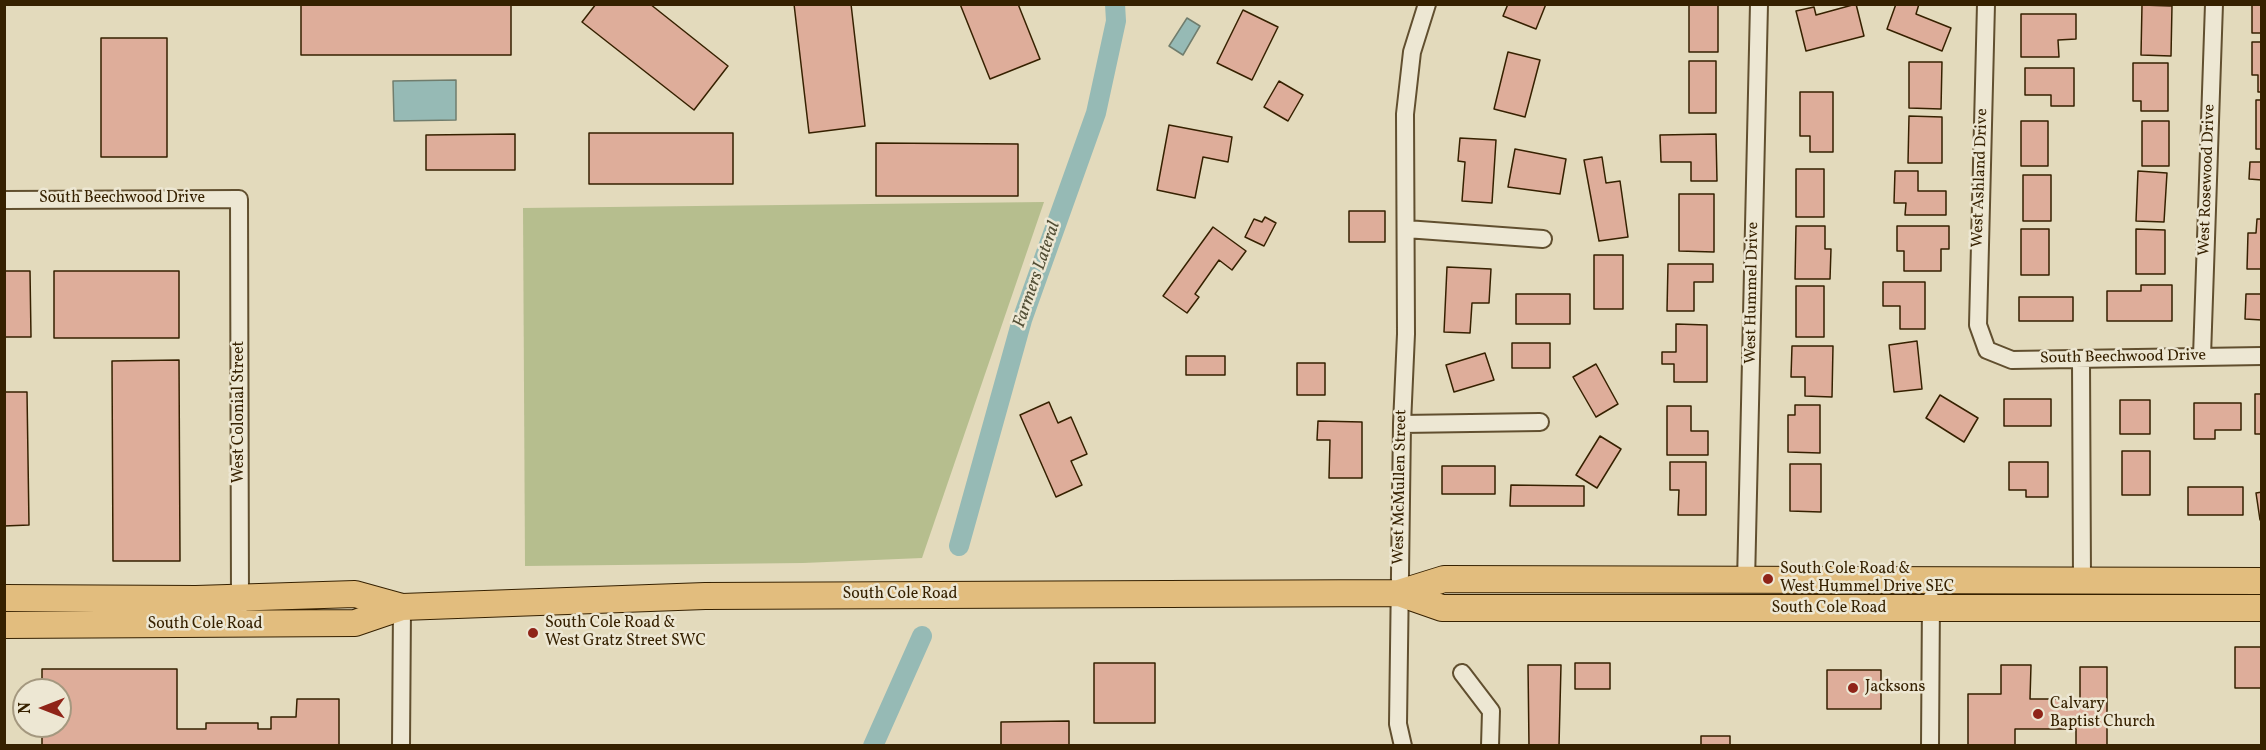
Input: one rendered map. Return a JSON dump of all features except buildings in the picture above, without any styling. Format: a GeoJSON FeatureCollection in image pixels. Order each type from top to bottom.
{"type":"FeatureCollection","features":[{"type":"Feature","properties":{"kind":"main road","name":"South Cole Road"},"geometry":{"type":"LineString","coordinates":[[4,625],[355,623],[402,607],[705,596],[1399,593],[1444,579],[1746,582],[2262,581]]}},
{"type":"Feature","properties":{"kind":"main road"},"geometry":{"type":"LineString","coordinates":[[2136,609],[2148,597],[2177,595],[2186,592],[2195,582]]}},
{"type":"Feature","properties":{"kind":"main road","name":"South Cole Road"},"geometry":{"type":"LineString","coordinates":[[1399,593],[1442,608],[2262,608]]}},
{"type":"Feature","properties":{"kind":"main road","name":"South Cole Road"},"geometry":{"type":"LineString","coordinates":[[4,598],[355,594],[402,607]]}},
{"type":"Feature","properties":{"kind":"street","name":"West McMullen Street"},"geometry":{"type":"LineString","coordinates":[[1403,746],[1398,724],[1402,424],[1406,334],[1405,114],[1412,52],[1427,4]]}},
{"type":"Feature","properties":{"kind":"street","name":"West Hummel Drive"},"geometry":{"type":"LineString","coordinates":[[1746,582],[1760,4]]}},
{"type":"Feature","properties":{"kind":"street","name":"West Ashland Drive"},"geometry":{"type":"LineString","coordinates":[[1986,4],[1978,325],[1987,350]]}},
{"type":"Feature","properties":{"kind":"street","name":"West Rosewood Drive"},"geometry":{"type":"LineString","coordinates":[[2202,356],[2214,4]]}},
{"type":"Feature","properties":{"kind":"street","name":"South Beechwood Drive"},"geometry":{"type":"LineString","coordinates":[[4,200],[239,199]]}},
{"type":"Feature","properties":{"kind":"street","name":"West Colonial Street"},"geometry":{"type":"LineString","coordinates":[[239,199],[240,625]]}},
{"type":"Feature","properties":{"kind":"street"},"geometry":{"type":"LineString","coordinates":[[1406,229],[1543,239]]}},
{"type":"Feature","properties":{"kind":"street","name":"South Beechwood Drive"},"geometry":{"type":"LineString","coordinates":[[1987,350],[2012,360],[2081,361],[2262,356]]}},
{"type":"Feature","properties":{"kind":"street"},"geometry":{"type":"LineString","coordinates":[[2081,361],[2082,581]]}},
{"type":"Feature","properties":{"kind":"street"},"geometry":{"type":"LineString","coordinates":[[1402,424],[1540,422]]}},
{"type":"Feature","properties":{"kind":"street"},"geometry":{"type":"LineString","coordinates":[[1930,746],[1931,582]]}},
{"type":"Feature","properties":{"kind":"street"},"geometry":{"type":"LineString","coordinates":[[401,746],[402,607]]}},
{"type":"Feature","properties":{"kind":"street"},"geometry":{"type":"LineString","coordinates":[[1462,673],[1491,711],[1490,746]]}},
{"type":"Feature","properties":{"kind":"green space"},"geometry":{"type":"Polygon","coordinates":[[[1044,202],[922,558],[803,563],[525,566],[523,208],[1044,202]]]}},
{"type":"Feature","properties":{"kind":"water"},"geometry":{"type":"Polygon","coordinates":[[[1187,18],[1200,26],[1183,55],[1169,46],[1187,18]]]}},
{"type":"Feature","properties":{"kind":"water"},"geometry":{"type":"Polygon","coordinates":[[[456,80],[456,120],[394,121],[393,81],[456,80]]]}},
{"type":"Feature","properties":{"kind":"waterway","name":"Farmers Lateral"},"geometry":{"type":"LineString","coordinates":[[959,546],[1022,320],[1096,113],[1116,21],[1115,4]]}},
{"type":"Feature","properties":{"kind":"waterway","name":"Farmers Lateral"},"geometry":{"type":"LineString","coordinates":[[873,746],[922,636]]}},
{"type":"Feature","properties":{"kind":"place","name":"South Cole Road & West Hummel Drive SEC"},"geometry":{"type":"Point","coordinates":[1768,579]}},
{"type":"Feature","properties":{"kind":"place","name":"South Cole Road & West Gratz Street SWC"},"geometry":{"type":"Point","coordinates":[533,633]}},
{"type":"Feature","properties":{"kind":"place","name":"Jacksons"},"geometry":{"type":"Point","coordinates":[1853,688]}},
{"type":"Feature","properties":{"kind":"place","name":"Calvary Baptist Church"},"geometry":{"type":"Point","coordinates":[2038,714]}}]}
